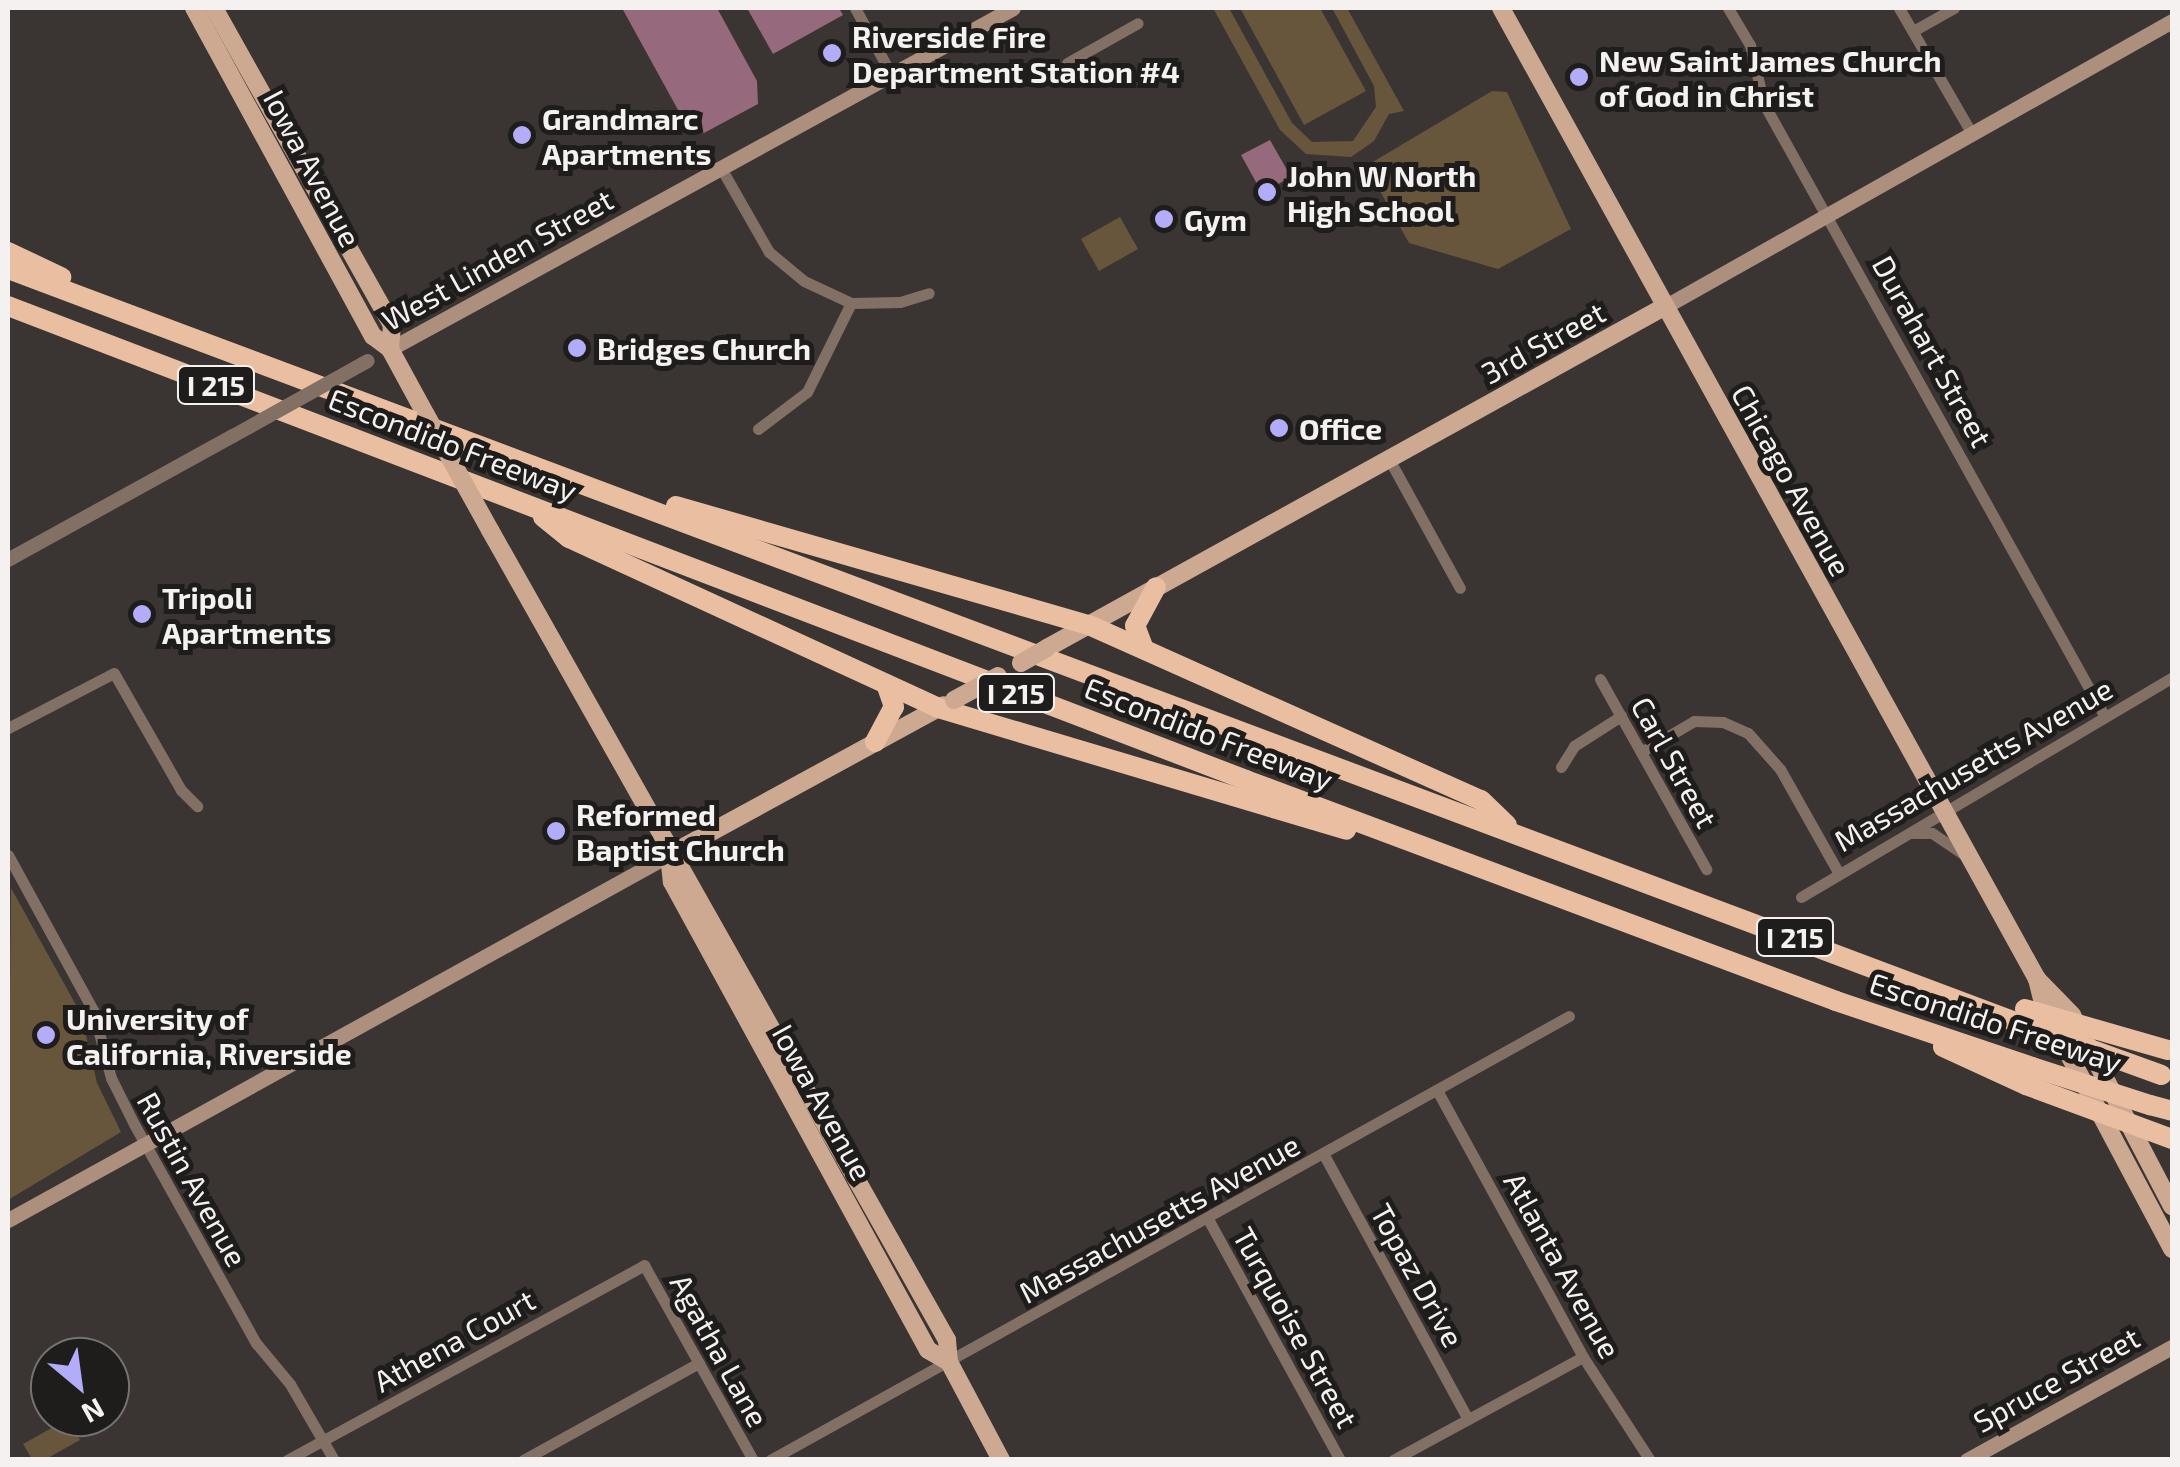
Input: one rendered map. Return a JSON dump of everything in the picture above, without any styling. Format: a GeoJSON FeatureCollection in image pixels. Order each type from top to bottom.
{"type":"FeatureCollection","features":[{"type":"Feature","properties":{"kind":"highway"},"geometry":{"type":"LineString","coordinates":[[8,252],[179,336]]}},
{"type":"Feature","properties":{"kind":"highway","name":"Escondido Freeway"},"geometry":{"type":"LineString","coordinates":[[8,269],[1516,833],[2026,1017]]}},
{"type":"Feature","properties":{"kind":"highway","name":"Escondido Freeway"},"geometry":{"type":"LineString","coordinates":[[8,306],[1893,1020],[2029,1076],[2172,1111]]}},
{"type":"Feature","properties":{"kind":"highway"},"geometry":{"type":"LineString","coordinates":[[545,470],[1144,649],[1481,800],[1516,833]]}},
{"type":"Feature","properties":{"kind":"highway"},"geometry":{"type":"LineString","coordinates":[[528,504],[569,538],[886,684],[1506,876]]}},
{"type":"Feature","properties":{"kind":"highway"},"geometry":{"type":"LineString","coordinates":[[1144,649],[1136,626],[1156,587]]}},
{"type":"Feature","properties":{"kind":"highway"},"geometry":{"type":"LineString","coordinates":[[875,742],[894,706],[886,684]]}},
{"type":"Feature","properties":{"kind":"highway"},"geometry":{"type":"LineString","coordinates":[[2026,1017],[2170,1050]]}},
{"type":"Feature","properties":{"kind":"highway"},"geometry":{"type":"LineString","coordinates":[[2026,1017],[2167,1076]]}},
{"type":"Feature","properties":{"kind":"highway"},"geometry":{"type":"LineString","coordinates":[[2029,1076],[2172,1139]]}},
{"type":"Feature","properties":{"kind":"main road","name":"Iowa Avenue"},"geometry":{"type":"LineString","coordinates":[[194,8],[373,336],[390,349],[669,855],[688,871],[946,1340],[949,1362],[1001,1460]]}},
{"type":"Feature","properties":{"kind":"main road","name":"Iowa Avenue"},"geometry":{"type":"LineString","coordinates":[[214,8],[392,326],[390,349]]}},
{"type":"Feature","properties":{"kind":"main road","name":"West Linden Street"},"geometry":{"type":"LineString","coordinates":[[390,349],[1013,8]]}},
{"type":"Feature","properties":{"kind":"main road","name":"Chicago Avenue"},"geometry":{"type":"LineString","coordinates":[[1500,8],[2037,979],[2044,1008],[2172,1249]]}},
{"type":"Feature","properties":{"kind":"main road","name":"3rd Street"},"geometry":{"type":"LineString","coordinates":[[669,855],[1664,307],[2172,21]]}},
{"type":"Feature","properties":{"kind":"main road"},"geometry":{"type":"LineString","coordinates":[[8,1220],[669,855]]}},
{"type":"Feature","properties":{"kind":"main road","name":"Chicago Avenue"},"geometry":{"type":"LineString","coordinates":[[2037,979],[2072,1014],[2172,1206]]}},
{"type":"Feature","properties":{"kind":"main road","name":"Spruce Street"},"geometry":{"type":"LineString","coordinates":[[1967,1460],[2172,1347]]}},
{"type":"Feature","properties":{"kind":"street"},"geometry":{"type":"LineString","coordinates":[[855,8],[891,74]]}},
{"type":"Feature","properties":{"kind":"street","name":"Durahart Street"},"geometry":{"type":"LineString","coordinates":[[1728,8],[1750,46],[1764,104],[1830,214],[2104,716]]}},
{"type":"Feature","properties":{"kind":"street"},"geometry":{"type":"LineString","coordinates":[[1899,8],[1972,134]]}},
{"type":"Feature","properties":{"kind":"street"},"geometry":{"type":"LineString","coordinates":[[1913,31],[1954,8]]}},
{"type":"Feature","properties":{"kind":"street"},"geometry":{"type":"LineString","coordinates":[[1067,63],[1138,22]]}},
{"type":"Feature","properties":{"kind":"street"},"geometry":{"type":"LineString","coordinates":[[721,168],[776,260],[852,303],[900,302],[929,293]]}},
{"type":"Feature","properties":{"kind":"street"},"geometry":{"type":"LineString","coordinates":[[758,428],[807,392],[852,303]]}},
{"type":"Feature","properties":{"kind":"street","name":"West Linden Street"},"geometry":{"type":"LineString","coordinates":[[8,560],[390,349]]}},
{"type":"Feature","properties":{"kind":"street"},"geometry":{"type":"LineString","coordinates":[[1389,459],[1460,588]]}},
{"type":"Feature","properties":{"kind":"street"},"geometry":{"type":"LineString","coordinates":[[8,728],[114,673],[197,806]]}},
{"type":"Feature","properties":{"kind":"street","name":"Massachusetts Avenue"},"geometry":{"type":"LineString","coordinates":[[1802,897],[1838,872],[2172,678]]}},
{"type":"Feature","properties":{"kind":"street","name":"Carl Street"},"geometry":{"type":"LineString","coordinates":[[1600,679],[1706,869]]}},
{"type":"Feature","properties":{"kind":"street"},"geometry":{"type":"LineString","coordinates":[[1561,767],[1574,746],[1621,716]]}},
{"type":"Feature","properties":{"kind":"street"},"geometry":{"type":"LineString","coordinates":[[1641,752],[1694,722],[1723,722],[1748,733],[1780,769],[1838,872]]}},
{"type":"Feature","properties":{"kind":"street"},"geometry":{"type":"LineString","coordinates":[[1909,833],[1932,833],[1970,859]]}},
{"type":"Feature","properties":{"kind":"street","name":"Rustin Avenue"},"geometry":{"type":"LineString","coordinates":[[8,855],[93,1010],[111,1078],[145,1144],[256,1343],[290,1384],[334,1460]]}},
{"type":"Feature","properties":{"kind":"street","name":"Massachusetts Avenue"},"geometry":{"type":"LineString","coordinates":[[770,1460],[1324,1156],[1569,1016]]}},
{"type":"Feature","properties":{"kind":"street","name":"Atlanta Avenue"},"geometry":{"type":"LineString","coordinates":[[1438,1092],[1583,1357],[1650,1460]]}},
{"type":"Feature","properties":{"kind":"street","name":"Topaz Drive"},"geometry":{"type":"LineString","coordinates":[[1324,1156],[1468,1419]]}},
{"type":"Feature","properties":{"kind":"street","name":"Turquoise Street"},"geometry":{"type":"LineString","coordinates":[[1208,1219],[1340,1460]]}},
{"type":"Feature","properties":{"kind":"street","name":"Athena Court"},"geometry":{"type":"LineString","coordinates":[[287,1460],[644,1264]]}},
{"type":"Feature","properties":{"kind":"street","name":"Agatha Lane"},"geometry":{"type":"LineString","coordinates":[[644,1264],[752,1460]]}},
{"type":"Feature","properties":{"kind":"street"},"geometry":{"type":"LineString","coordinates":[[1394,1460],[1583,1357]]}},
{"type":"Feature","properties":{"kind":"street"},"geometry":{"type":"LineString","coordinates":[[523,1460],[699,1363]]}},
{"type":"Feature","properties":{"kind":"shaded area"},"geometry":{"type":"Polygon","coordinates":[[[622,8],[717,8],[757,81],[758,104],[704,133],[683,119],[622,8]]]}},
{"type":"Feature","properties":{"kind":"shaded area"},"geometry":{"type":"Polygon","coordinates":[[[747,8],[839,8],[843,15],[773,54],[747,8]]]}},
{"type":"Feature","properties":{"kind":"shaded area"},"geometry":{"type":"Polygon","coordinates":[[[1213,8],[1229,8],[1292,123],[1312,142],[1353,141],[1376,107],[1374,86],[1332,8],[1347,8],[1404,111],[1389,114],[1374,141],[1351,157],[1306,154],[1280,130],[1213,8]]]}},
{"type":"Feature","properties":{"kind":"shaded area"},"geometry":{"type":"Polygon","coordinates":[[[1240,8],[1320,8],[1366,91],[1304,125],[1240,8]]]}},
{"type":"Feature","properties":{"kind":"shaded area"},"geometry":{"type":"Polygon","coordinates":[[[1492,91],[1507,92],[1571,229],[1498,269],[1409,243],[1366,166],[1492,91]]]}},
{"type":"Feature","properties":{"kind":"shaded area"},"geometry":{"type":"Polygon","coordinates":[[[1270,140],[1291,177],[1262,193],[1241,155],[1270,140]]]}},
{"type":"Feature","properties":{"kind":"shaded area"},"geometry":{"type":"Polygon","coordinates":[[[1120,217],[1138,249],[1099,271],[1081,239],[1120,217]]]}},
{"type":"Feature","properties":{"kind":"shaded area","name":"University of California, Riverside"},"geometry":{"type":"Polygon","coordinates":[[[11,888],[81,1014],[97,1083],[121,1132],[8,1200],[11,888]]]}},
{"type":"Feature","properties":{"kind":"shaded area"},"geometry":{"type":"Polygon","coordinates":[[[36,1437],[80,1440],[46,1459],[32,1459],[23,1444],[36,1437]]]}},
{"type":"Feature","properties":{"kind":"place","name":"Riverside Fire Department Station #4"},"geometry":{"type":"Point","coordinates":[832,53]}},
{"type":"Feature","properties":{"kind":"place","name":"New Saint James Church of God in Christ"},"geometry":{"type":"Point","coordinates":[1579,77]}},
{"type":"Feature","properties":{"kind":"place","name":"Grandmarc Apartments"},"geometry":{"type":"Point","coordinates":[522,135]}},
{"type":"Feature","properties":{"kind":"place","name":"John W North High School"},"geometry":{"type":"Point","coordinates":[1267,192]}},
{"type":"Feature","properties":{"kind":"place","name":"Gym"},"geometry":{"type":"Point","coordinates":[1164,219]}},
{"type":"Feature","properties":{"kind":"place","name":"Bridges Church"},"geometry":{"type":"Point","coordinates":[577,348]}},
{"type":"Feature","properties":{"kind":"place","name":"Office"},"geometry":{"type":"Point","coordinates":[1279,428]}},
{"type":"Feature","properties":{"kind":"place","name":"Tripoli Apartments"},"geometry":{"type":"Point","coordinates":[142,614]}},
{"type":"Feature","properties":{"kind":"place","name":"Reformed Baptist Church"},"geometry":{"type":"Point","coordinates":[556,831]}},
{"type":"Feature","properties":{"kind":"place","name":"University of California, Riverside"},"geometry":{"type":"Point","coordinates":[46,1035]}}]}
